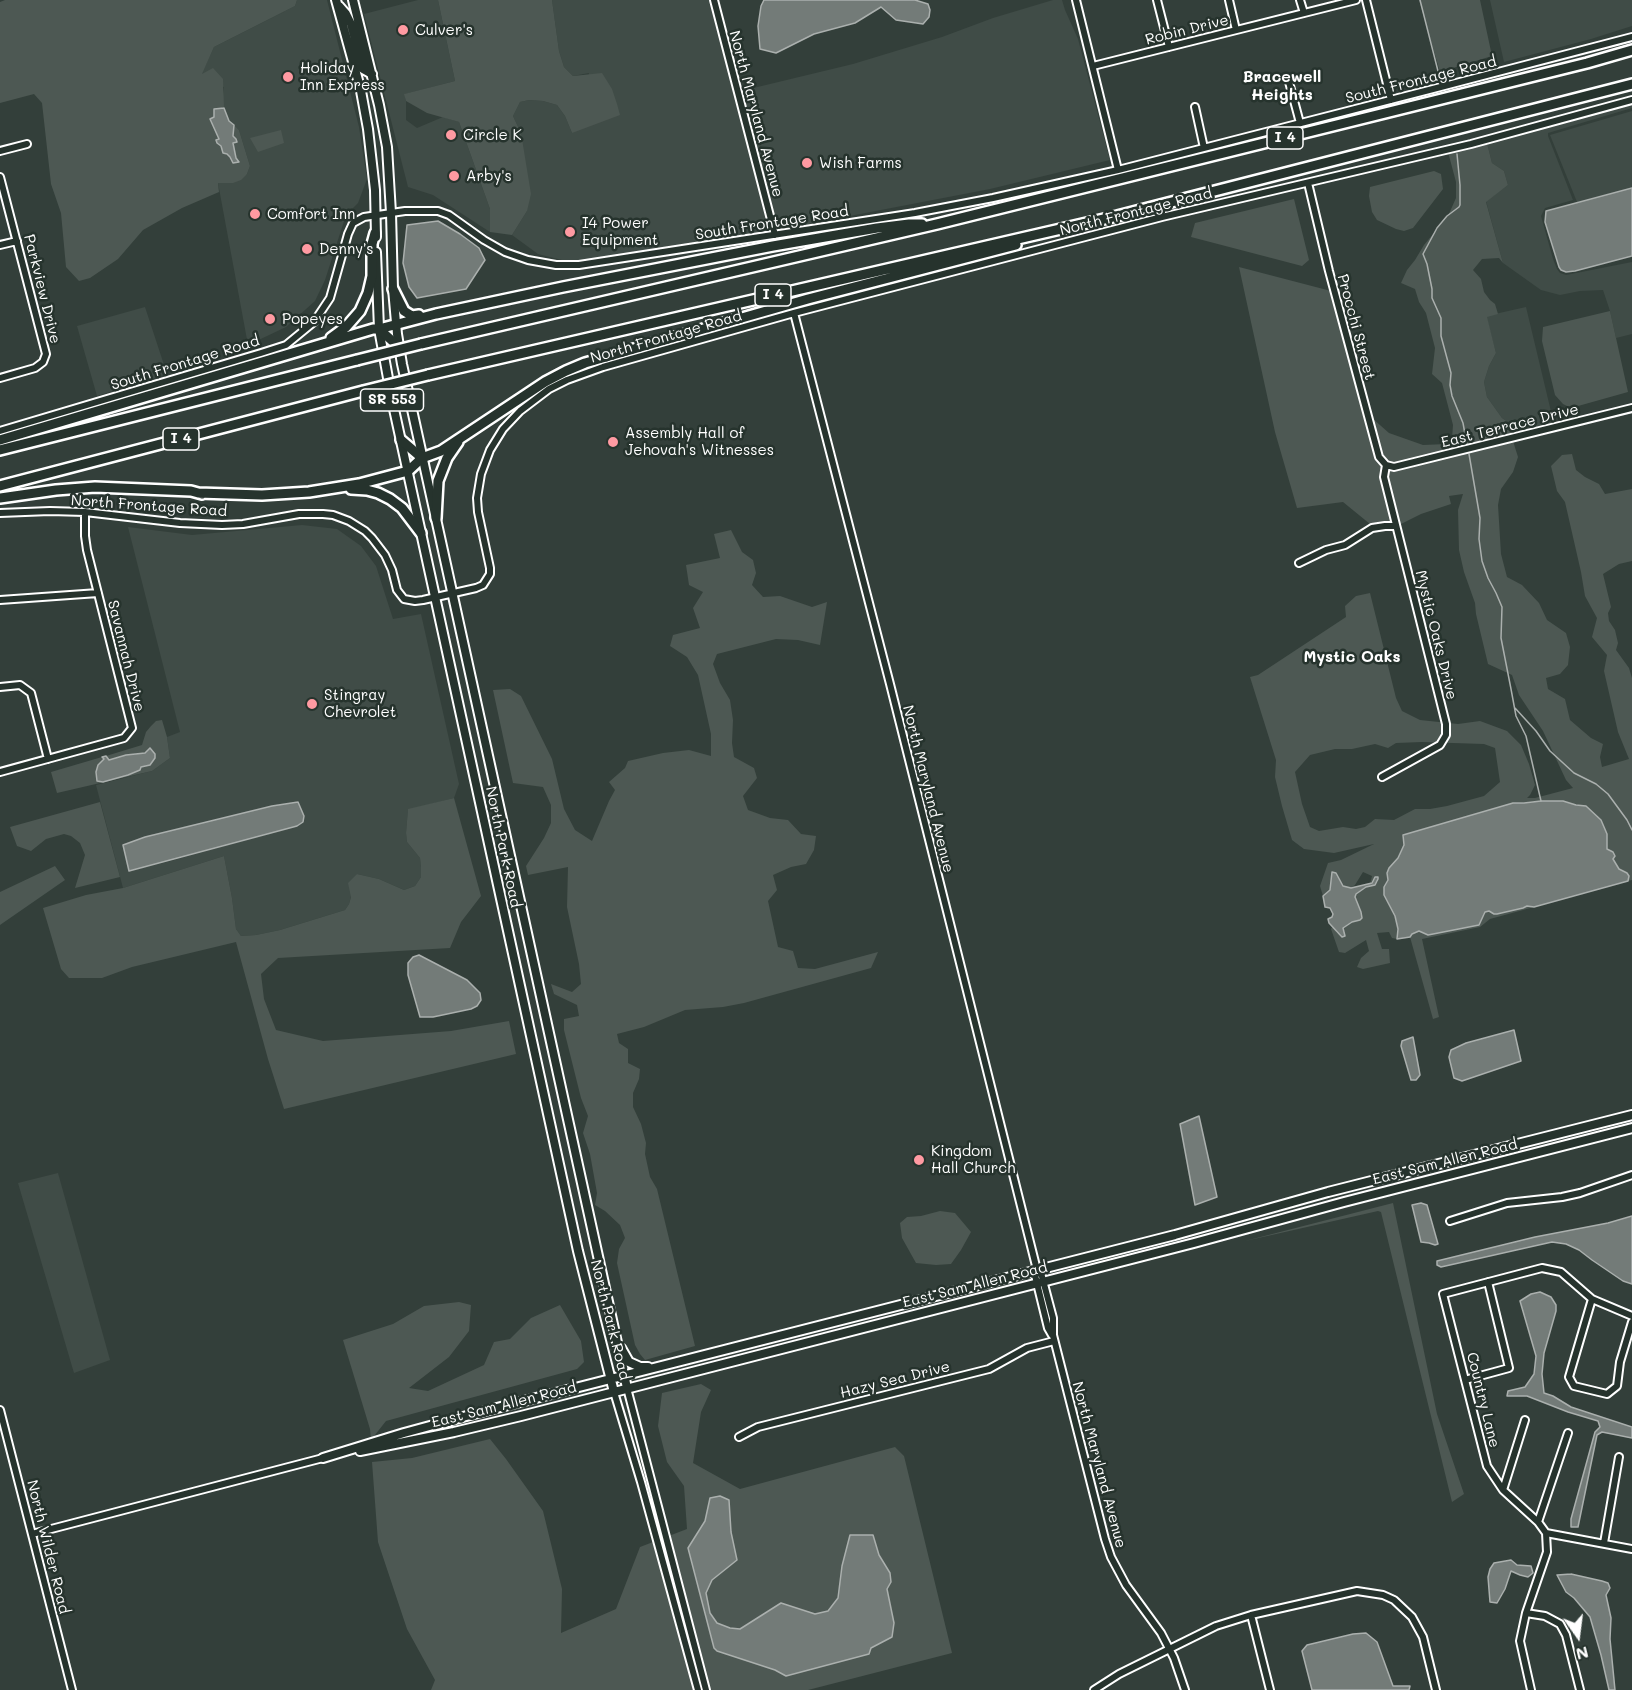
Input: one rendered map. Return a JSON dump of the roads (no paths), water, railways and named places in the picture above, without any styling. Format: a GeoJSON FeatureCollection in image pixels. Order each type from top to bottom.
{"type":"FeatureCollection","features":[{"type":"Feature","properties":{"kind":"highway","name":"I 4"},"geometry":{"type":"LineString","coordinates":[[0,450],[421,344],[937,224],[1576,66],[1632,50]]}},
{"type":"Feature","properties":{"kind":"highway","name":"I 4"},"geometry":{"type":"LineString","coordinates":[[0,486],[428,375],[1117,216],[1632,84]]}},
{"type":"Feature","properties":{"kind":"highway"},"geometry":{"type":"LineString","coordinates":[[0,498],[95,487],[262,495],[309,492],[359,484],[408,471],[422,458],[441,451],[545,382],[585,363],[808,299],[1010,247],[1117,216]]}},
{"type":"Feature","properties":{"kind":"highway"},"geometry":{"type":"LineString","coordinates":[[0,440],[373,328],[379,329],[436,314],[773,246],[909,224],[937,224]]}},
{"type":"Feature","properties":{"kind":"highway"},"geometry":{"type":"LineString","coordinates":[[322,343],[346,327],[363,304],[372,276],[372,244],[375,233]]}},
{"type":"Feature","properties":{"kind":"highway"},"geometry":{"type":"LineString","coordinates":[[393,290],[401,307],[412,316],[436,314]]}},
{"type":"Feature","properties":{"kind":"highway"},"geometry":{"type":"LineString","coordinates":[[379,329],[399,347]]}},
{"type":"Feature","properties":{"kind":"highway"},"geometry":{"type":"LineString","coordinates":[[436,519],[438,481],[442,469],[454,448],[465,435]]}},
{"type":"Feature","properties":{"kind":"highway"},"geometry":{"type":"LineString","coordinates":[[401,440],[422,458]]}},
{"type":"Feature","properties":{"kind":"highway"},"geometry":{"type":"LineString","coordinates":[[198,493],[263,498],[352,489],[367,490],[378,493],[402,508],[422,533]]}},
{"type":"Feature","properties":{"kind":"main road","name":"North Park Road"},"geometry":{"type":"LineString","coordinates":[[353,0],[372,74],[387,147],[393,290],[399,347],[627,1388]]}},
{"type":"Feature","properties":{"kind":"main road","name":"North Park Road"},"geometry":{"type":"LineString","coordinates":[[337,2],[366,114],[374,171],[379,329],[386,368],[578,1251],[614,1392]]}},
{"type":"Feature","properties":{"kind":"main road"},"geometry":{"type":"LineString","coordinates":[[337,2],[351,24],[363,69],[372,74]]}},
{"type":"Feature","properties":{"kind":"main road","name":"East Sam Allen Road"},"geometry":{"type":"LineString","coordinates":[[323,1458],[473,1414],[1175,1235],[1328,1192],[1632,1114]]}},
{"type":"Feature","properties":{"kind":"main road","name":"East Sam Allen Road"},"geometry":{"type":"LineString","coordinates":[[323,1458],[454,1432],[614,1392],[1632,1128]]}},
{"type":"Feature","properties":{"kind":"main road"},"geometry":{"type":"LineString","coordinates":[[616,1339],[629,1362],[640,1367],[656,1367]]}},
{"type":"Feature","properties":{"kind":"street","name":"North Maryland Avenue"},"geometry":{"type":"LineString","coordinates":[[714,0],[775,235]]}},
{"type":"Feature","properties":{"kind":"street"},"geometry":{"type":"LineString","coordinates":[[1076,0],[1118,170]]}},
{"type":"Feature","properties":{"kind":"street"},"geometry":{"type":"LineString","coordinates":[[1157,0],[1169,46]]}},
{"type":"Feature","properties":{"kind":"street"},"geometry":{"type":"LineString","coordinates":[[1228,0],[1236,30]]}},
{"type":"Feature","properties":{"kind":"street"},"geometry":{"type":"LineString","coordinates":[[1300,0],[1304,13]]}},
{"type":"Feature","properties":{"kind":"street","name":"Robin Drive"},"geometry":{"type":"LineString","coordinates":[[1093,66],[1356,0]]}},
{"type":"Feature","properties":{"kind":"street"},"geometry":{"type":"LineString","coordinates":[[1366,0],[1391,100]]}},
{"type":"Feature","properties":{"kind":"street","name":"South Frontage Road"},"geometry":{"type":"LineString","coordinates":[[0,431],[286,345],[314,322],[330,298],[348,234],[353,224],[364,217],[391,213],[438,211],[449,215],[505,252],[528,260],[556,265],[579,265],[915,213],[993,198],[1118,170],[1632,37]]}},
{"type":"Feature","properties":{"kind":"street"},"geometry":{"type":"LineString","coordinates":[[1289,82],[1300,123]]}},
{"type":"Feature","properties":{"kind":"street","name":"North Frontage Road"},"geometry":{"type":"LineString","coordinates":[[0,513],[86,512],[180,523],[222,525],[312,513],[333,515],[358,526],[380,547],[389,562],[397,590],[404,599],[415,601],[452,593],[483,585],[490,574],[477,512],[477,498],[481,474],[490,450],[511,420],[530,402],[549,389],[585,373],[794,313],[1162,217],[1471,144],[1632,100]]}},
{"type":"Feature","properties":{"kind":"street"},"geometry":{"type":"LineString","coordinates":[[1195,107],[1204,147]]}},
{"type":"Feature","properties":{"kind":"street"},"geometry":{"type":"LineString","coordinates":[[0,151],[27,144]]}},
{"type":"Feature","properties":{"kind":"street","name":"Parkview Drive"},"geometry":{"type":"LineString","coordinates":[[0,177],[46,354],[43,362],[35,368],[0,378]]}},
{"type":"Feature","properties":{"kind":"street","name":"Procchi Street"},"geometry":{"type":"LineString","coordinates":[[1308,183],[1379,457],[1386,465]]}},
{"type":"Feature","properties":{"kind":"street"},"geometry":{"type":"LineString","coordinates":[[0,245],[17,241]]}},
{"type":"Feature","properties":{"kind":"street","name":"North Maryland Avenue"},"geometry":{"type":"LineString","coordinates":[[794,313],[1040,1282],[1053,1318],[1053,1338],[1105,1539],[1111,1557],[1126,1585],[1161,1633],[1185,1690]]}},
{"type":"Feature","properties":{"kind":"street","name":"East Terrace Drive"},"geometry":{"type":"LineString","coordinates":[[1386,465],[1394,467],[1632,408]]}},
{"type":"Feature","properties":{"kind":"street","name":"Mystic Oaks Drive"},"geometry":{"type":"LineString","coordinates":[[1382,777],[1440,745],[1446,735],[1446,724],[1384,477],[1386,465]]}},
{"type":"Feature","properties":{"kind":"street"},"geometry":{"type":"LineString","coordinates":[[0,600],[98,593],[85,536],[86,512]]}},
{"type":"Feature","properties":{"kind":"street"},"geometry":{"type":"LineString","coordinates":[[1299,563],[1326,550],[1345,545],[1372,528],[1396,526]]}},
{"type":"Feature","properties":{"kind":"street","name":"Savannah Drive"},"geometry":{"type":"LineString","coordinates":[[0,772],[124,738],[132,728],[98,593]]}},
{"type":"Feature","properties":{"kind":"street"},"geometry":{"type":"LineString","coordinates":[[0,687],[20,685],[31,693],[48,759]]}},
{"type":"Feature","properties":{"kind":"street"},"geometry":{"type":"LineString","coordinates":[[1450,1221],[1507,1203],[1580,1193],[1632,1175]]}},
{"type":"Feature","properties":{"kind":"street","name":"Country Lane"},"geometry":{"type":"LineString","coordinates":[[1546,1533],[1538,1522],[1503,1490],[1487,1466],[1443,1294],[1542,1268],[1561,1272],[1592,1299],[1632,1316]]}},
{"type":"Feature","properties":{"kind":"street"},"geometry":{"type":"LineString","coordinates":[[1465,1380],[1509,1368],[1488,1282]]}},
{"type":"Feature","properties":{"kind":"street"},"geometry":{"type":"LineString","coordinates":[[1592,1299],[1569,1377],[1574,1386],[1607,1394],[1617,1386],[1620,1362],[1632,1322]]}},
{"type":"Feature","properties":{"kind":"street","name":"Hazy Sea Drive"},"geometry":{"type":"LineString","coordinates":[[739,1437],[758,1427],[989,1369],[1027,1348],[1053,1338]]}},
{"type":"Feature","properties":{"kind":"street","name":"North Park Road"},"geometry":{"type":"LineString","coordinates":[[627,1388],[706,1690]]}},
{"type":"Feature","properties":{"kind":"street","name":"North Park Road"},"geometry":{"type":"LineString","coordinates":[[614,1392],[698,1690]]}},
{"type":"Feature","properties":{"kind":"street","name":"North Wilder Road"},"geometry":{"type":"LineString","coordinates":[[0,1410],[72,1690]]}},
{"type":"Feature","properties":{"kind":"street"},"geometry":{"type":"LineString","coordinates":[[1503,1490],[1525,1420]]}},
{"type":"Feature","properties":{"kind":"street"},"geometry":{"type":"LineString","coordinates":[[1538,1522],[1568,1433]]}},
{"type":"Feature","properties":{"kind":"street"},"geometry":{"type":"LineString","coordinates":[[1604,1543],[1619,1457]]}},
{"type":"Feature","properties":{"kind":"street","name":"East Sam Allen Road"},"geometry":{"type":"LineString","coordinates":[[32,1534],[323,1458]]}},
{"type":"Feature","properties":{"kind":"street"},"geometry":{"type":"LineString","coordinates":[[1532,1690],[1520,1641],[1526,1613],[1547,1551],[1546,1533],[1632,1549]]}},
{"type":"Feature","properties":{"kind":"street"},"geometry":{"type":"LineString","coordinates":[[1094,1690],[1119,1674],[1216,1626],[1251,1615],[1357,1591],[1383,1595],[1394,1600],[1412,1617],[1423,1637],[1436,1690]]}},
{"type":"Feature","properties":{"kind":"street"},"geometry":{"type":"LineString","coordinates":[[1526,1613],[1545,1616],[1560,1624],[1566,1635],[1580,1690]]}},
{"type":"Feature","properties":{"kind":"street"},"geometry":{"type":"LineString","coordinates":[[1251,1615],[1270,1690]]}},
{"type":"Feature","properties":{"kind":"waterway"},"geometry":{"type":"LineString","coordinates":[[1420,0],[1439,75]]}},
{"type":"Feature","properties":{"kind":"waterway"},"geometry":{"type":"LineString","coordinates":[[1457,154],[1460,205],[1437,228],[1423,254],[1427,264],[1432,298],[1441,318],[1441,336],[1451,373],[1452,396],[1463,423],[1467,445]]}},
{"type":"Feature","properties":{"kind":"waterway"},"geometry":{"type":"LineString","coordinates":[[1469,454],[1480,518],[1479,539],[1482,561],[1502,607],[1501,638],[1516,716],[1526,736],[1541,801]]}},
{"type":"Feature","properties":{"kind":"waterway"},"geometry":{"type":"LineString","coordinates":[[1515,708],[1550,751],[1574,773],[1596,784],[1608,794],[1632,830]]}},
{"type":"Feature","properties":{"kind":"place","name":"Culver's"},"geometry":{"type":"Point","coordinates":[403,30]}},
{"type":"Feature","properties":{"kind":"place","name":"Holiday Inn Express"},"geometry":{"type":"Point","coordinates":[288,77]}},
{"type":"Feature","properties":{"kind":"place","name":"Circle K"},"geometry":{"type":"Point","coordinates":[451,135]}},
{"type":"Feature","properties":{"kind":"place","name":"Wish Farms"},"geometry":{"type":"Point","coordinates":[807,163]}},
{"type":"Feature","properties":{"kind":"place","name":"Arby's"},"geometry":{"type":"Point","coordinates":[454,176]}},
{"type":"Feature","properties":{"kind":"place","name":"Comfort Inn"},"geometry":{"type":"Point","coordinates":[255,214]}},
{"type":"Feature","properties":{"kind":"place","name":"I4 Power Equipment"},"geometry":{"type":"Point","coordinates":[570,232]}},
{"type":"Feature","properties":{"kind":"place","name":"Denny's"},"geometry":{"type":"Point","coordinates":[307,249]}},
{"type":"Feature","properties":{"kind":"place","name":"Popeyes"},"geometry":{"type":"Point","coordinates":[270,319]}},
{"type":"Feature","properties":{"kind":"place","name":"Assembly Hall of Jehovah's Witnesses"},"geometry":{"type":"Point","coordinates":[613,442]}},
{"type":"Feature","properties":{"kind":"place","name":"Stingray Chevrolet"},"geometry":{"type":"Point","coordinates":[312,704]}},
{"type":"Feature","properties":{"kind":"place","name":"Kingdom Hall Church"},"geometry":{"type":"Point","coordinates":[919,1160]}},
{"type":"Feature","properties":{"kind":"district","name":"Bracewell Heights"},"geometry":{"type":"Point","coordinates":[1282,86]}},
{"type":"Feature","properties":{"kind":"district","name":"Mystic Oaks"},"geometry":{"type":"Point","coordinates":[1352,657]}}]}
